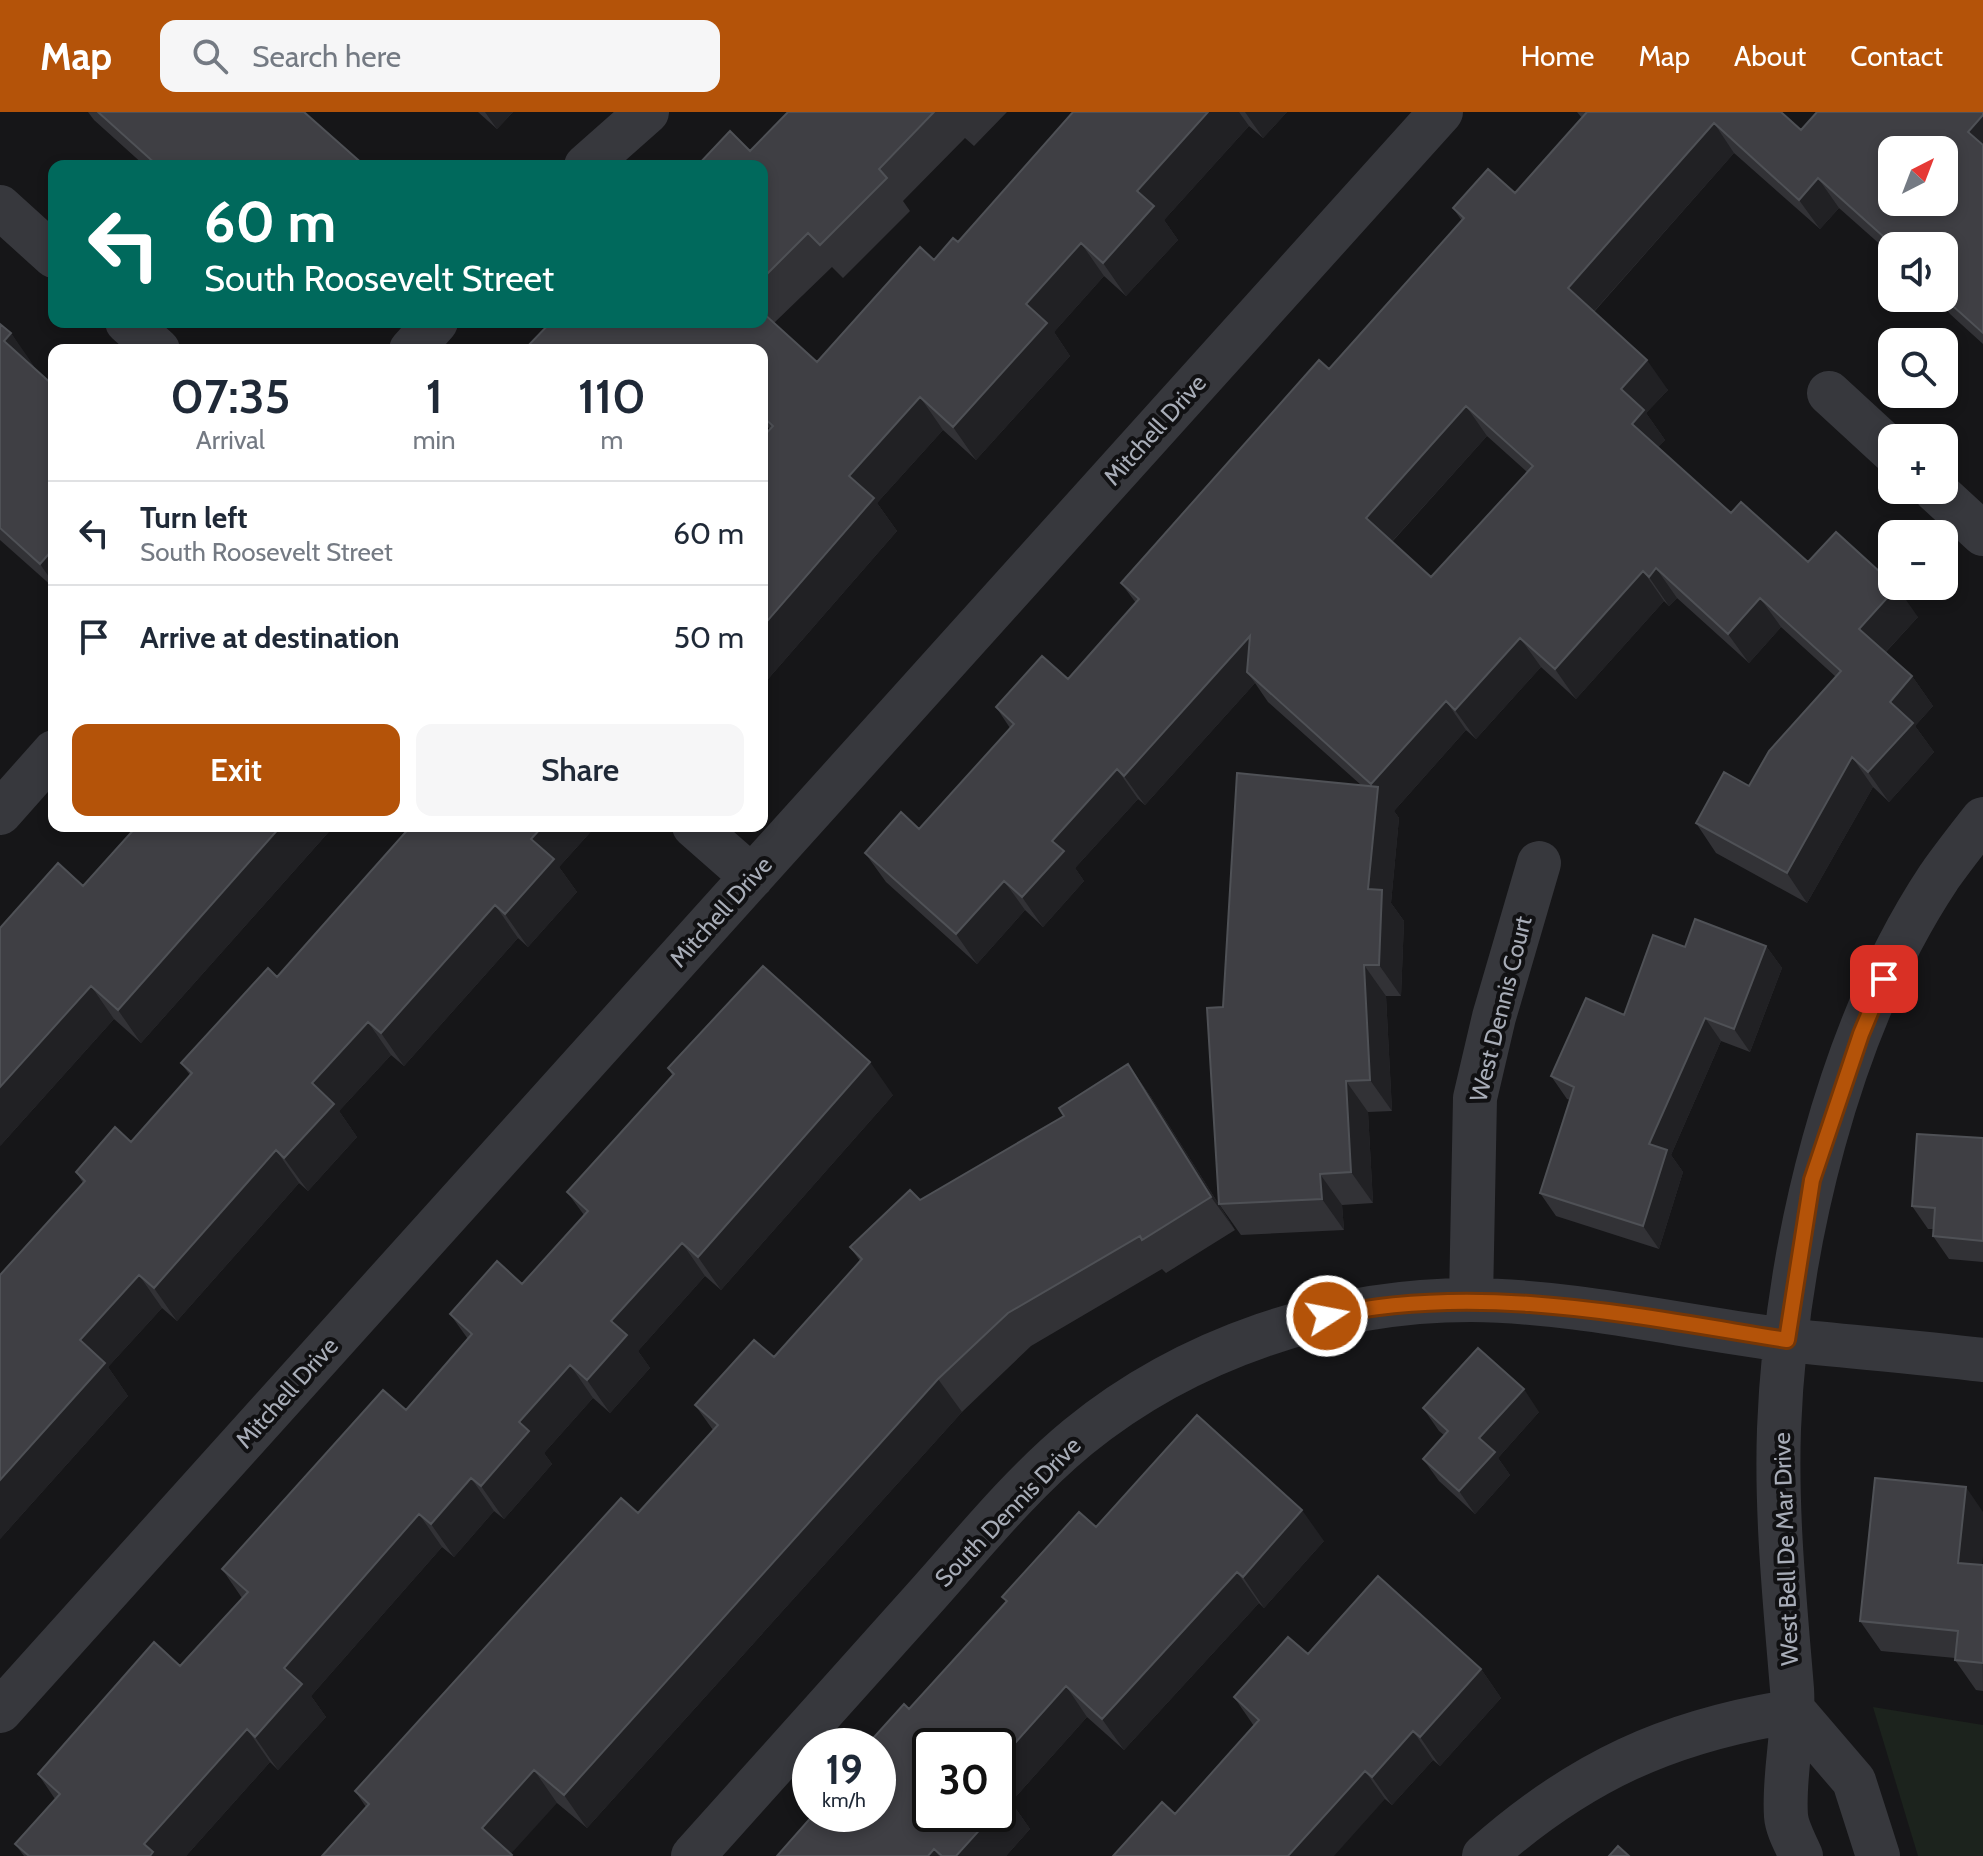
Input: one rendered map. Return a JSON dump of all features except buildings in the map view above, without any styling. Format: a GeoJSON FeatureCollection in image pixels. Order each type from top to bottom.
{"type":"FeatureCollection","features":[{"type":"Feature","properties":{"kind":"street"},"geometry":{"type":"LineString","coordinates":[[593,160],[647,112]]}},
{"type":"Feature","properties":{"kind":"street","name":"Mitchell Drive"},"geometry":{"type":"LineString","coordinates":[[0,1711],[1441,112]]}},
{"type":"Feature","properties":{"kind":"street"},"geometry":{"type":"LineString","coordinates":[[0,207],[48,251]]}},
{"type":"Feature","properties":{"kind":"street"},"geometry":{"type":"LineString","coordinates":[[134,328],[151,344]]}},
{"type":"Feature","properties":{"kind":"street"},"geometry":{"type":"LineString","coordinates":[[416,344],[431,328]]}},
{"type":"Feature","properties":{"kind":"street"},"geometry":{"type":"LineString","coordinates":[[1829,393],[1878,438]]}},
{"type":"Feature","properties":{"kind":"street"},"geometry":{"type":"LineString","coordinates":[[1950,504],[1983,534]]}},
{"type":"Feature","properties":{"kind":"street"},"geometry":{"type":"LineString","coordinates":[[0,813],[48,759]]}},
{"type":"Feature","properties":{"kind":"street","name":"West Bell De Mar Drive"},"geometry":{"type":"LineString","coordinates":[[1801,1856],[1786,1819],[1794,1711],[1780,1537],[1779,1429],[1787,1340],[1812,1180],[1861,1034],[1896,952],[1939,877],[1983,819]]}},
{"type":"Feature","properties":{"kind":"street"},"geometry":{"type":"LineString","coordinates":[[701,832],[752,877]]}},
{"type":"Feature","properties":{"kind":"street","name":"West Dennis Court"},"geometry":{"type":"LineString","coordinates":[[1471,1300],[1475,1098],[1494,1017],[1539,863]]}},
{"type":"Feature","properties":{"kind":"street","name":"South Dennis Drive"},"geometry":{"type":"LineString","coordinates":[[693,1856],[1014,1500],[1075,1440],[1117,1407],[1176,1372],[1298,1323],[1356,1310],[1471,1300],[1519,1303],[1787,1340],[1983,1360]]}},
{"type":"Feature","properties":{"kind":"street"},"geometry":{"type":"LineString","coordinates":[[1484,1856],[1528,1817],[1599,1772],[1653,1745],[1729,1721],[1794,1711],[1854,1781],[1878,1856]]}},
{"type":"Feature","properties":{"kind":"shaded area"},"geometry":{"type":"Polygon","coordinates":[[[1873,1707],[1983,1725],[1983,1856],[1918,1856],[1873,1707]]]}},
{"type":"Feature","properties":{"kind":"route"},"geometry":{"type":"LineString","coordinates":[[1327,1316],[1411,1303],[1471,1300],[1519,1303],[1787,1340],[1812,1180],[1861,1034],[1884,979]]}}]}
